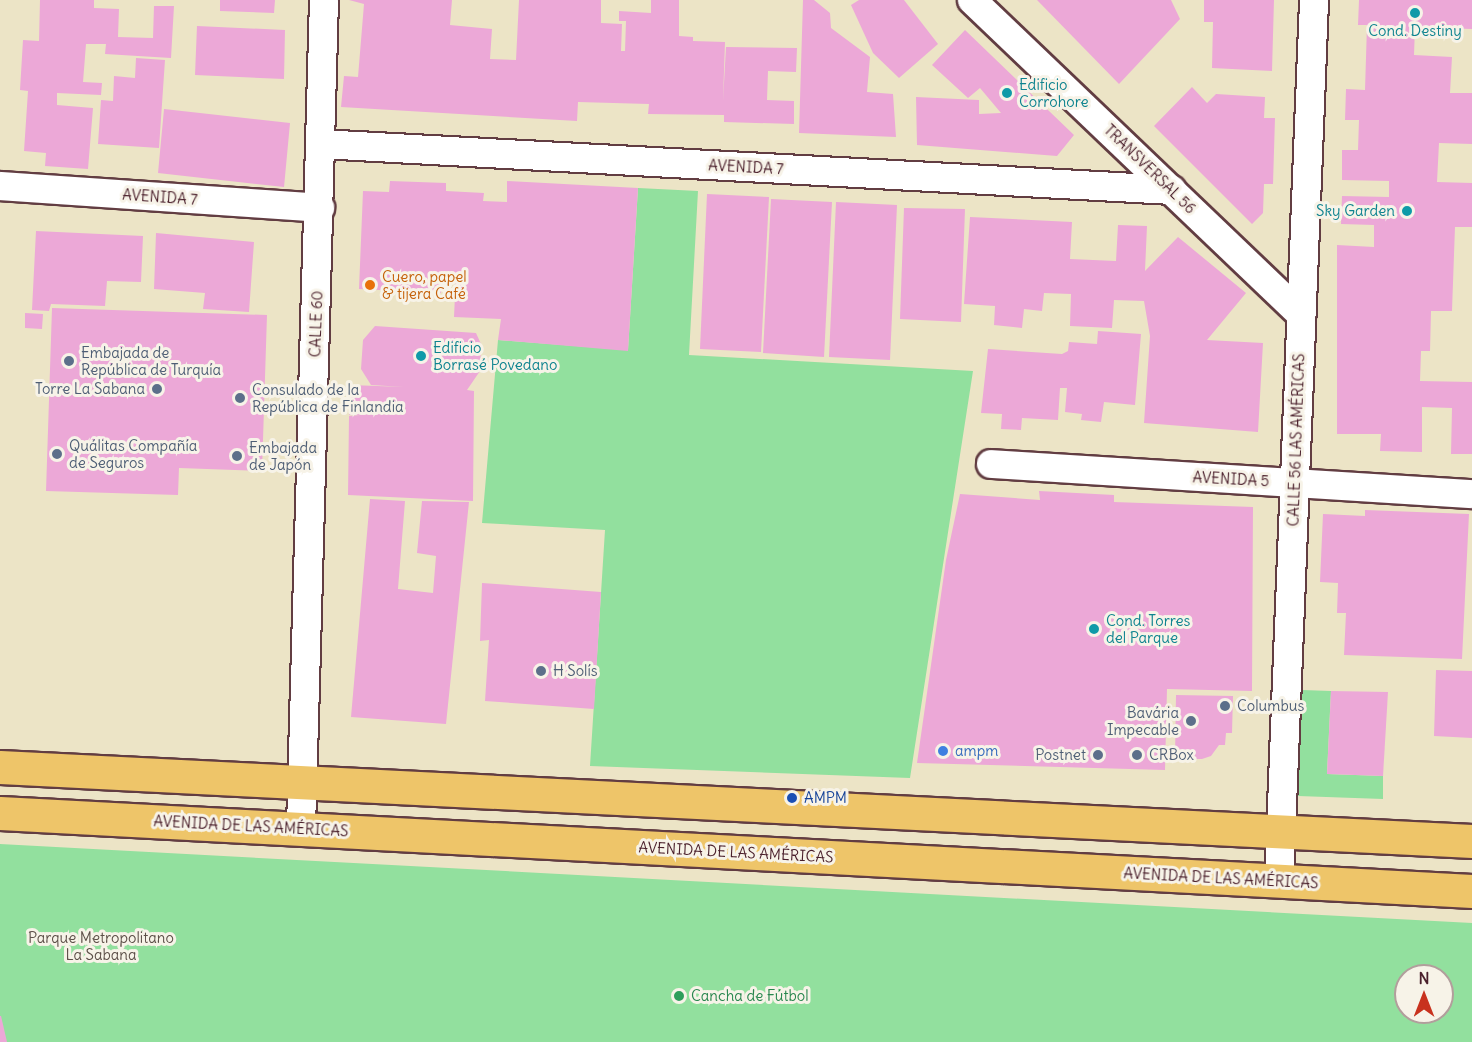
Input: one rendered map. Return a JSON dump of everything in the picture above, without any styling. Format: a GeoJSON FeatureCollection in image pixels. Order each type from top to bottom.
{"type":"FeatureCollection","features":[{"type":"Feature","properties":{"kind":"main road"},"geometry":{"type":"LineString","coordinates":[[0,767],[1472,841]]}},
{"type":"Feature","properties":{"kind":"main road","name":"AVENIDA DE LAS AMÉRICAS"},"geometry":{"type":"LineString","coordinates":[[0,813],[1472,891]]}},
{"type":"Feature","properties":{"kind":"street","name":"CALLE 60"},"geometry":{"type":"LineString","coordinates":[[301,828],[324,0]]}},
{"type":"Feature","properties":{"kind":"street","name":"TRANSVERSAL 56"},"geometry":{"type":"LineString","coordinates":[[972,0],[1301,314]]}},
{"type":"Feature","properties":{"kind":"street","name":"CALLE 56 LAS AMÉRICAS"},"geometry":{"type":"LineString","coordinates":[[1279,881],[1314,0]]}},
{"type":"Feature","properties":{"kind":"street","name":"AVENIDA 7"},"geometry":{"type":"LineString","coordinates":[[320,144],[1172,190]]}},
{"type":"Feature","properties":{"kind":"street","name":"AVENIDA 7"},"geometry":{"type":"LineString","coordinates":[[0,186],[320,208]]}},
{"type":"Feature","properties":{"kind":"street","name":"AVENIDA 5"},"geometry":{"type":"LineString","coordinates":[[991,464],[1471,494]]}},
{"type":"Feature","properties":{"kind":"green space"},"geometry":{"type":"Polygon","coordinates":[[[638,188],[698,191],[689,355],[973,371],[910,778],[590,766],[605,530],[482,523],[498,340],[628,350],[638,188]]]}},
{"type":"Feature","properties":{"kind":"green space"},"geometry":{"type":"Polygon","coordinates":[[[1302,690],[1331,691],[1327,774],[1383,776],[1383,799],[1298,796],[1302,690]]]}},
{"type":"Feature","properties":{"kind":"green space","name":"Parque Metropolitano La Sabana"},"geometry":{"type":"Polygon","coordinates":[[[0,844],[1472,923],[1472,1042],[0,1042],[0,844]]]}},
{"type":"Feature","properties":{"kind":"building"},"geometry":{"type":"Polygon","coordinates":[[[40,0],[94,0],[94,8],[119,9],[118,37],[153,38],[154,6],[174,6],[171,58],[105,54],[106,44],[86,44],[83,82],[102,83],[101,95],[57,93],[57,105],[93,108],[88,169],[45,166],[46,153],[24,151],[28,91],[20,90],[23,40],[39,41],[40,0]]]}},
{"type":"Feature","properties":{"kind":"building"},"geometry":{"type":"Polygon","coordinates":[[[220,0],[275,0],[274,13],[220,11],[220,0]]]}},
{"type":"Feature","properties":{"kind":"building"},"geometry":{"type":"Polygon","coordinates":[[[349,0],[452,0],[450,25],[492,29],[490,59],[516,60],[519,0],[601,0],[601,23],[622,24],[621,51],[625,51],[626,21],[619,21],[619,11],[651,13],[651,0],[679,0],[679,36],[693,37],[693,41],[725,42],[723,101],[726,47],[797,48],[796,72],[768,71],[767,100],[794,101],[794,124],[724,122],[724,115],[648,114],[649,104],[578,102],[577,121],[341,107],[344,76],[358,77],[364,4],[349,0]]]}},
{"type":"Feature","properties":{"kind":"building"},"geometry":{"type":"Polygon","coordinates":[[[803,0],[814,0],[830,13],[831,28],[870,57],[867,92],[893,94],[896,137],[799,133],[803,0]]]}},
{"type":"Feature","properties":{"kind":"building"},"geometry":{"type":"Polygon","coordinates":[[[859,0],[904,0],[938,44],[899,78],[873,53],[851,5],[859,0]]]}},
{"type":"Feature","properties":{"kind":"building"},"geometry":{"type":"Polygon","coordinates":[[[1037,0],[1171,0],[1180,19],[1119,84],[1037,0]]]}},
{"type":"Feature","properties":{"kind":"building"},"geometry":{"type":"Polygon","coordinates":[[[1204,0],[1274,0],[1272,71],[1212,68],[1213,22],[1204,22],[1204,0]]]}},
{"type":"Feature","properties":{"kind":"building"},"geometry":{"type":"Polygon","coordinates":[[[1359,0],[1472,0],[1472,29],[1415,27],[1414,55],[1452,57],[1450,93],[1472,93],[1472,144],[1439,143],[1437,182],[1472,183],[1472,227],[1455,227],[1452,311],[1431,311],[1430,351],[1421,351],[1420,381],[1472,382],[1472,454],[1451,454],[1452,408],[1422,407],[1422,452],[1380,451],[1381,434],[1337,434],[1337,245],[1374,247],[1374,225],[1341,224],[1342,196],[1389,197],[1389,181],[1342,180],[1342,150],[1358,150],[1359,120],[1345,120],[1346,89],[1365,90],[1367,25],[1358,25],[1359,0]]]}},
{"type":"Feature","properties":{"kind":"building"},"geometry":{"type":"Polygon","coordinates":[[[197,26],[285,30],[284,79],[195,75],[197,26]]]}},
{"type":"Feature","properties":{"kind":"building","name":"Edificio Corrohore"},"geometry":{"type":"Polygon","coordinates":[[[965,30],[1074,135],[1057,156],[917,145],[916,97],[979,100],[979,114],[1001,113],[980,88],[968,98],[932,65],[965,30]]]}},
{"type":"Feature","properties":{"kind":"building"},"geometry":{"type":"Polygon","coordinates":[[[136,58],[165,60],[159,148],[98,144],[101,100],[113,101],[114,76],[135,78],[136,58]]]}},
{"type":"Feature","properties":{"kind":"building"},"geometry":{"type":"Polygon","coordinates":[[[1192,87],[1207,103],[1216,94],[1265,97],[1264,118],[1275,118],[1273,184],[1264,184],[1263,213],[1252,224],[1154,126],[1192,87]]]}},
{"type":"Feature","properties":{"kind":"building"},"geometry":{"type":"Polygon","coordinates":[[[164,109],[290,123],[284,187],[158,173],[164,109]]]}},
{"type":"Feature","properties":{"kind":"building"},"geometry":{"type":"Polygon","coordinates":[[[390,181],[446,183],[446,191],[484,193],[483,201],[507,202],[507,181],[638,188],[628,351],[498,340],[501,319],[454,317],[456,274],[442,274],[441,293],[359,289],[363,191],[389,192],[390,181]]]}},
{"type":"Feature","properties":{"kind":"building"},"geometry":{"type":"Polygon","coordinates":[[[707,194],[769,197],[761,352],[700,349],[707,194]]]}},
{"type":"Feature","properties":{"kind":"building"},"geometry":{"type":"Polygon","coordinates":[[[771,199],[832,202],[824,357],[763,353],[771,199]]]}},
{"type":"Feature","properties":{"kind":"building"},"geometry":{"type":"Polygon","coordinates":[[[836,202],[897,205],[890,360],[829,357],[836,202]]]}},
{"type":"Feature","properties":{"kind":"building"},"geometry":{"type":"Polygon","coordinates":[[[904,208],[965,209],[961,322],[900,319],[904,208]]]}},
{"type":"Feature","properties":{"kind":"building"},"geometry":{"type":"Polygon","coordinates":[[[970,217],[1072,222],[1070,259],[1116,261],[1118,225],[1147,226],[1145,271],[1178,237],[1246,293],[1207,340],[1263,343],[1258,432],[1144,423],[1150,336],[1144,301],[1114,300],[1112,328],[1070,326],[1071,294],[1044,293],[1042,311],[1024,309],[1022,328],[994,325],[995,306],[964,304],[970,217]]]}},
{"type":"Feature","properties":{"kind":"building"},"geometry":{"type":"Polygon","coordinates":[[[36,231],[143,236],[141,282],[107,281],[105,306],[51,304],[49,311],[32,310],[36,231]]]}},
{"type":"Feature","properties":{"kind":"building"},"geometry":{"type":"Polygon","coordinates":[[[156,233],[254,242],[249,312],[203,309],[205,293],[154,289],[156,233]]]}},
{"type":"Feature","properties":{"kind":"building","name":"Torre La Sabana"},"geometry":{"type":"Polygon","coordinates":[[[52,308],[267,315],[262,471],[179,468],[178,495],[46,491],[52,308]]]}},
{"type":"Feature","properties":{"kind":"building"},"geometry":{"type":"Polygon","coordinates":[[[25,313],[43,314],[42,329],[25,328],[25,313]]]}},
{"type":"Feature","properties":{"kind":"building"},"geometry":{"type":"Polygon","coordinates":[[[375,326],[476,333],[481,344],[480,371],[467,390],[474,391],[473,501],[348,495],[349,416],[360,416],[349,415],[350,385],[404,387],[371,385],[361,369],[363,340],[375,326]]]}},
{"type":"Feature","properties":{"kind":"building"},"geometry":{"type":"Polygon","coordinates":[[[1098,331],[1141,334],[1135,405],[1104,402],[1101,422],[1081,420],[1082,414],[1065,412],[1067,388],[1060,388],[1058,420],[1022,418],[1021,430],[1001,429],[1002,414],[981,413],[988,349],[1062,354],[1068,351],[1069,342],[1097,344],[1098,331]]]}},
{"type":"Feature","properties":{"kind":"building","name":"Cond. Torres del Parque"},"geometry":{"type":"Polygon","coordinates":[[[1039,491],[1114,495],[1114,502],[1253,507],[1252,691],[1167,689],[1165,770],[917,763],[946,560],[960,494],[1040,500],[1039,491]]]}},
{"type":"Feature","properties":{"kind":"building"},"geometry":{"type":"Polygon","coordinates":[[[370,499],[405,501],[398,589],[433,593],[436,556],[417,553],[422,501],[469,502],[446,724],[351,717],[370,499]]]}},
{"type":"Feature","properties":{"kind":"building"},"geometry":{"type":"Polygon","coordinates":[[[1365,510],[1469,514],[1462,659],[1344,655],[1346,613],[1337,613],[1338,583],[1320,582],[1323,514],[1365,516],[1365,510]]]}},
{"type":"Feature","properties":{"kind":"building","name":"H Solís"},"geometry":{"type":"Polygon","coordinates":[[[482,583],[601,592],[594,709],[485,701],[489,640],[480,641],[482,583]]]}},
{"type":"Feature","properties":{"kind":"building"},"geometry":{"type":"Polygon","coordinates":[[[1436,670],[1472,671],[1472,738],[1434,736],[1436,670]]]}},
{"type":"Feature","properties":{"kind":"building"},"geometry":{"type":"Polygon","coordinates":[[[1331,691],[1388,692],[1383,776],[1327,774],[1331,691]]]}},
{"type":"Feature","properties":{"kind":"building"},"geometry":{"type":"Polygon","coordinates":[[[1176,695],[1233,696],[1232,733],[1226,733],[1225,745],[1219,745],[1211,756],[1202,759],[1175,759],[1176,695]]]}},
{"type":"Feature","properties":{"kind":"building"},"geometry":{"type":"Polygon","coordinates":[[[1,1016],[7,1042],[0,1042],[1,1016]]]}},
{"type":"Feature","properties":{"kind":"place","name":"Cond. Destiny"},"geometry":{"type":"Point","coordinates":[1415,13]}},
{"type":"Feature","properties":{"kind":"place","name":"Edificio Corrohore"},"geometry":{"type":"Point","coordinates":[1007,93]}},
{"type":"Feature","properties":{"kind":"place","name":"Sky Garden"},"geometry":{"type":"Point","coordinates":[1407,211]}},
{"type":"Feature","properties":{"kind":"place","name":"Cuero, papel & tijera Café"},"geometry":{"type":"Point","coordinates":[370,285]}},
{"type":"Feature","properties":{"kind":"place","name":"Edificio Borrasé Povedano"},"geometry":{"type":"Point","coordinates":[421,356]}},
{"type":"Feature","properties":{"kind":"place","name":"Embajada de República de Turquía"},"geometry":{"type":"Point","coordinates":[69,361]}},
{"type":"Feature","properties":{"kind":"place","name":"Torre La Sabana"},"geometry":{"type":"Point","coordinates":[157,389]}},
{"type":"Feature","properties":{"kind":"place","name":"Consulado de la República de Finlandia"},"geometry":{"type":"Point","coordinates":[240,398]}},
{"type":"Feature","properties":{"kind":"place","name":"Quálitas Compañía de Seguros"},"geometry":{"type":"Point","coordinates":[57,454]}},
{"type":"Feature","properties":{"kind":"place","name":"Embajada de Japón"},"geometry":{"type":"Point","coordinates":[237,456]}},
{"type":"Feature","properties":{"kind":"place","name":"Cond. Torres del Parque"},"geometry":{"type":"Point","coordinates":[1094,629]}},
{"type":"Feature","properties":{"kind":"place","name":"H Solís"},"geometry":{"type":"Point","coordinates":[541,671]}},
{"type":"Feature","properties":{"kind":"place","name":"Columbus"},"geometry":{"type":"Point","coordinates":[1225,706]}},
{"type":"Feature","properties":{"kind":"place","name":"Bavária Impecable"},"geometry":{"type":"Point","coordinates":[1191,721]}},
{"type":"Feature","properties":{"kind":"place","name":"ampm"},"geometry":{"type":"Point","coordinates":[943,751]}},
{"type":"Feature","properties":{"kind":"place","name":"Postnet"},"geometry":{"type":"Point","coordinates":[1098,755]}},
{"type":"Feature","properties":{"kind":"place","name":"CRBox"},"geometry":{"type":"Point","coordinates":[1137,755]}},
{"type":"Feature","properties":{"kind":"place","name":"AMPM"},"geometry":{"type":"Point","coordinates":[792,798]}},
{"type":"Feature","properties":{"kind":"place","name":"Cancha de Fútbol"},"geometry":{"type":"Point","coordinates":[679,996]}}]}
